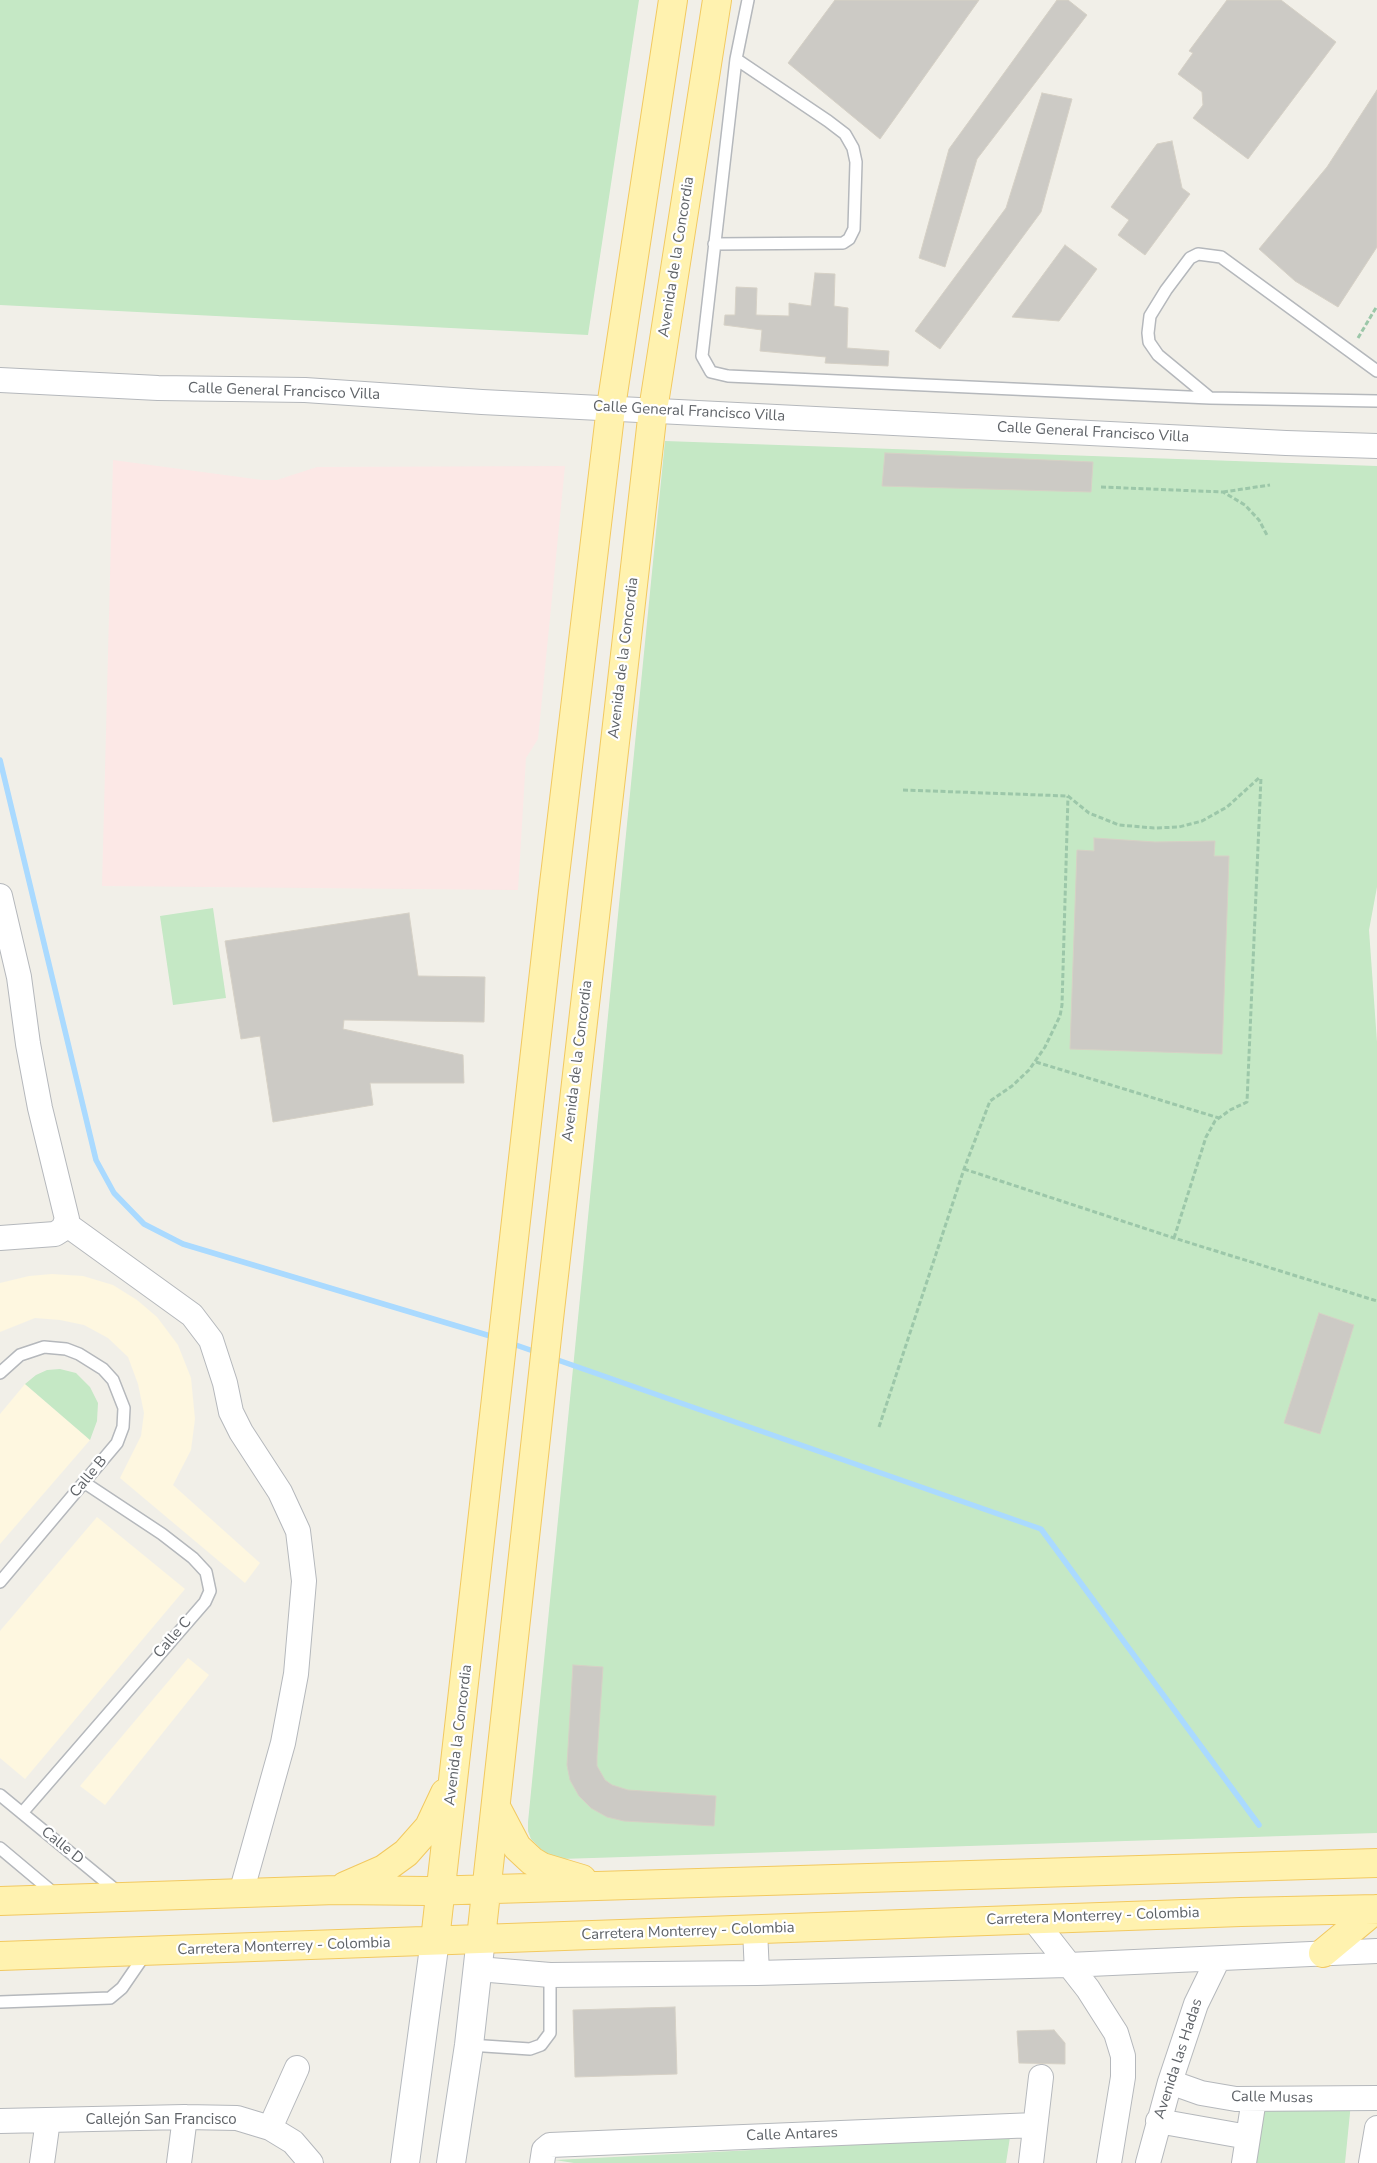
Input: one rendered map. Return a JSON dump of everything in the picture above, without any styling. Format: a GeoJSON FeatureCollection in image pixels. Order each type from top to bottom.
{"type":"FeatureCollection","features":[{"type":"Feature","properties":{"kind":"main road"},"geometry":{"type":"LineString","coordinates":[[611,407],[673,0]]}},
{"type":"Feature","properties":{"kind":"main road","name":"Avenida de la Concordia"},"geometry":{"type":"LineString","coordinates":[[496,1806],[549,1319],[653,410],[717,0]]}},
{"type":"Feature","properties":{"kind":"main road","name":"Avenida la Concordia"},"geometry":{"type":"LineString","coordinates":[[405,2163],[435,1940],[455,1771],[556,872],[611,407]]}},
{"type":"Feature","properties":{"kind":"main road"},"geometry":{"type":"LineString","coordinates":[[336,1890],[384,1869],[406,1853],[429,1827],[455,1771]]}},
{"type":"Feature","properties":{"kind":"main road"},"geometry":{"type":"LineString","coordinates":[[496,1806],[516,1847],[532,1861],[542,1867],[600,1885]]}},
{"type":"Feature","properties":{"kind":"main road"},"geometry":{"type":"LineString","coordinates":[[451,2163],[469,2045],[496,1806]]}},
{"type":"Feature","properties":{"kind":"main road"},"geometry":{"type":"LineString","coordinates":[[0,1901],[336,1890],[487,1889],[1377,1863]]}},
{"type":"Feature","properties":{"kind":"main road"},"geometry":{"type":"LineString","coordinates":[[1323,1953],[1376,1909]]}},
{"type":"Feature","properties":{"kind":"main road","name":"Carretera Monterrey - Colombia"},"geometry":{"type":"LineString","coordinates":[[0,1956],[1240,1912],[1376,1909]]}},
{"type":"Feature","properties":{"kind":"street","name":"Calle General Francisco Villa"},"geometry":{"type":"LineString","coordinates":[[0,380],[158,388],[305,390],[482,402],[1377,446]]}},
{"type":"Feature","properties":{"kind":"street"},"geometry":{"type":"LineString","coordinates":[[0,896],[19,977],[28,1044],[40,1108],[67,1219],[66,1224],[54,1234],[0,1238]]}},
{"type":"Feature","properties":{"kind":"street"},"geometry":{"type":"LineString","coordinates":[[66,1224],[192,1315],[211,1340],[225,1383],[231,1412],[241,1432],[280,1492],[298,1532],[304,1581],[296,1674],[283,1743],[240,1893]]}},
{"type":"Feature","properties":{"kind":"street"},"geometry":{"type":"LineString","coordinates":[[1034,1920],[1104,2012],[1116,2033],[1122,2056],[1123,2077],[1109,2163]]}},
{"type":"Feature","properties":{"kind":"street"},"geometry":{"type":"LineString","coordinates":[[755,1930],[757,1973]]}},
{"type":"Feature","properties":{"kind":"street"},"geometry":{"type":"LineString","coordinates":[[478,1969],[550,1975],[757,1973],[1068,1965],[1377,1951]]}},
{"type":"Feature","properties":{"kind":"street","name":"Avenida las Hadas"},"geometry":{"type":"LineString","coordinates":[[1148,2163],[1158,2121],[1196,2004],[1218,1959]]}},
{"type":"Feature","properties":{"kind":"street"},"geometry":{"type":"LineString","coordinates":[[270,2128],[297,2068]]}},
{"type":"Feature","properties":{"kind":"street"},"geometry":{"type":"LineString","coordinates":[[1031,2163],[1041,2077]]}},
{"type":"Feature","properties":{"kind":"street","name":"Calle Musas"},"geometry":{"type":"LineString","coordinates":[[1170,2082],[1219,2097],[1254,2099],[1377,2098]]}},
{"type":"Feature","properties":{"kind":"street"},"geometry":{"type":"LineString","coordinates":[[1244,2163],[1254,2099]]}},
{"type":"Feature","properties":{"kind":"street"},"geometry":{"type":"LineString","coordinates":[[178,2163],[185,2117]]}},
{"type":"Feature","properties":{"kind":"street","name":"Callejón San Francisco"},"geometry":{"type":"LineString","coordinates":[[0,2121],[185,2117],[237,2118],[270,2128],[293,2142],[311,2161]]}},
{"type":"Feature","properties":{"kind":"street"},"geometry":{"type":"LineString","coordinates":[[42,2163],[48,2120]]}},
{"type":"Feature","properties":{"kind":"street"},"geometry":{"type":"LineString","coordinates":[[1158,2121],[1248,2137]]}},
{"type":"Feature","properties":{"kind":"street","name":"Calle Antares"},"geometry":{"type":"LineString","coordinates":[[546,2154],[1035,2126]]}},
{"type":"Feature","properties":{"kind":"street"},"geometry":{"type":"LineString","coordinates":[[1371,2163],[1377,2128]]}},
{"type":"Feature","properties":{"kind":"lane"},"geometry":{"type":"LineString","coordinates":[[748,0],[736,59],[702,356],[711,372],[719,375],[1210,398],[1377,401]]}},
{"type":"Feature","properties":{"kind":"lane"},"geometry":{"type":"LineString","coordinates":[[714,244],[843,244],[849,239],[854,229],[856,162],[853,148],[845,134],[810,108],[736,59]]}},
{"type":"Feature","properties":{"kind":"lane"},"geometry":{"type":"LineString","coordinates":[[1210,398],[1158,355],[1149,342],[1148,333],[1150,316],[1166,290],[1190,258],[1198,254],[1222,257],[1377,371]]}},
{"type":"Feature","properties":{"kind":"lane","name":"Calle B"},"geometry":{"type":"LineString","coordinates":[[0,1373],[20,1355],[44,1347],[66,1349],[93,1361],[113,1380],[124,1408],[123,1427],[117,1443],[0,1582]]}},
{"type":"Feature","properties":{"kind":"lane","name":"Calle C"},"geometry":{"type":"LineString","coordinates":[[22,1813],[205,1602],[210,1591],[206,1572],[193,1558],[162,1534],[85,1482]]}},
{"type":"Feature","properties":{"kind":"lane","name":"Calle D"},"geometry":{"type":"LineString","coordinates":[[0,1795],[124,1896]]}},
{"type":"Feature","properties":{"kind":"lane"},"geometry":{"type":"LineString","coordinates":[[0,1848],[61,1899]]}},
{"type":"Feature","properties":{"kind":"lane"},"geometry":{"type":"LineString","coordinates":[[0,2002],[110,1998],[122,1988],[147,1951]]}},
{"type":"Feature","properties":{"kind":"lane"},"geometry":{"type":"LineString","coordinates":[[469,2045],[530,2049],[542,2046],[550,2033],[550,1975]]}},
{"type":"Feature","properties":{"kind":"path"},"geometry":{"type":"LineString","coordinates":[[1357,338],[1377,306]]}},
{"type":"Feature","properties":{"kind":"path"},"geometry":{"type":"LineString","coordinates":[[1102,487],[1223,492],[1270,485]]}},
{"type":"Feature","properties":{"kind":"path"},"geometry":{"type":"LineString","coordinates":[[1223,492],[1245,505],[1258,520],[1268,537]]}},
{"type":"Feature","properties":{"kind":"path"},"geometry":{"type":"LineString","coordinates":[[903,790],[1068,796],[1089,813],[1119,825],[1154,828],[1179,827],[1202,821],[1227,806],[1261,777],[1247,1102],[1219,1118],[1206,1137],[1174,1238]]}},
{"type":"Feature","properties":{"kind":"path"},"geometry":{"type":"LineString","coordinates":[[879,1426],[964,1169],[990,1101],[1012,1086],[1036,1062],[1054,1030],[1062,1005],[1068,796]]}},
{"type":"Feature","properties":{"kind":"path"},"geometry":{"type":"LineString","coordinates":[[1036,1062],[1219,1118]]}},
{"type":"Feature","properties":{"kind":"path"},"geometry":{"type":"LineString","coordinates":[[964,1169],[1174,1238],[1377,1301]]}},
{"type":"Feature","properties":{"kind":"shaded area"},"geometry":{"type":"Polygon","coordinates":[[[113,460],[262,480],[277,480],[317,467],[565,466],[538,739],[526,758],[518,890],[102,886],[113,460]]]}},
{"type":"Feature","properties":{"kind":"shaded area"},"geometry":{"type":"Polygon","coordinates":[[[52,1274],[83,1276],[113,1285],[137,1300],[157,1317],[178,1345],[191,1378],[195,1419],[191,1450],[173,1485],[260,1563],[245,1583],[120,1478],[141,1436],[144,1413],[138,1384],[128,1357],[108,1338],[84,1325],[60,1320],[35,1318],[0,1332],[0,1283],[29,1276],[52,1274]]]}},
{"type":"Feature","properties":{"kind":"shaded area"},"geometry":{"type":"Polygon","coordinates":[[[25,1384],[90,1440],[0,1544],[0,1414],[25,1384]]]}},
{"type":"Feature","properties":{"kind":"shaded area"},"geometry":{"type":"Polygon","coordinates":[[[97,1517],[185,1589],[25,1779],[0,1758],[0,1631],[97,1517]]]}},
{"type":"Feature","properties":{"kind":"shaded area"},"geometry":{"type":"Polygon","coordinates":[[[188,1658],[209,1675],[105,1805],[80,1786],[188,1658]]]}},
{"type":"Feature","properties":{"kind":"green space"},"geometry":{"type":"Polygon","coordinates":[[[0,0],[639,0],[588,335],[0,305],[0,0]]]}},
{"type":"Feature","properties":{"kind":"green space"},"geometry":{"type":"Polygon","coordinates":[[[665,441],[1377,466],[1377,887],[1369,930],[1377,1042],[1377,1833],[561,1859],[545,1853],[531,1839],[528,1831],[528,1822],[665,441]]]}},
{"type":"Feature","properties":{"kind":"green space"},"geometry":{"type":"Polygon","coordinates":[[[213,908],[226,998],[173,1005],[160,916],[213,908]]]}},
{"type":"Feature","properties":{"kind":"green space"},"geometry":{"type":"Polygon","coordinates":[[[60,1369],[76,1373],[90,1387],[98,1403],[97,1421],[90,1440],[25,1384],[36,1375],[47,1370],[60,1369]]]}},
{"type":"Feature","properties":{"kind":"green space"},"geometry":{"type":"Polygon","coordinates":[[[1351,2103],[1345,2163],[1256,2163],[1263,2107],[1351,2103]]]}},
{"type":"Feature","properties":{"kind":"green space"},"geometry":{"type":"Polygon","coordinates":[[[1010,2137],[1006,2163],[574,2163],[555,2160],[1010,2137]]]}},
{"type":"Feature","properties":{"kind":"building"},"geometry":{"type":"Polygon","coordinates":[[[835,0],[979,0],[880,139],[788,63],[835,0]]]}},
{"type":"Feature","properties":{"kind":"building"},"geometry":{"type":"Polygon","coordinates":[[[1057,0],[1068,0],[1087,15],[977,159],[945,267],[919,258],[949,149],[1057,0]]]}},
{"type":"Feature","properties":{"kind":"building"},"geometry":{"type":"Polygon","coordinates":[[[1227,0],[1281,0],[1336,42],[1248,159],[1193,118],[1203,105],[1202,92],[1178,74],[1193,53],[1189,51],[1227,0]]]}},
{"type":"Feature","properties":{"kind":"building"},"geometry":{"type":"Polygon","coordinates":[[[1377,90],[1377,247],[1338,307],[1295,281],[1259,249],[1327,167],[1377,90]]]}},
{"type":"Feature","properties":{"kind":"building"},"geometry":{"type":"Polygon","coordinates":[[[1042,93],[1072,99],[1041,212],[940,349],[915,331],[1006,208],[1042,93]]]}},
{"type":"Feature","properties":{"kind":"building"},"geometry":{"type":"Polygon","coordinates":[[[1172,141],[1182,188],[1190,194],[1145,255],[1118,235],[1129,220],[1111,207],[1157,144],[1172,141]]]}},
{"type":"Feature","properties":{"kind":"building"},"geometry":{"type":"Polygon","coordinates":[[[1065,245],[1097,269],[1059,321],[1012,317],[1065,245]]]}},
{"type":"Feature","properties":{"kind":"building"},"geometry":{"type":"Polygon","coordinates":[[[815,273],[835,274],[834,306],[848,308],[847,348],[889,351],[888,366],[825,363],[826,357],[760,351],[762,330],[724,325],[725,315],[735,315],[736,287],[757,288],[756,315],[789,316],[789,303],[811,306],[815,273]]]}},
{"type":"Feature","properties":{"kind":"building"},"geometry":{"type":"Polygon","coordinates":[[[885,453],[1093,462],[1091,492],[882,486],[885,453]]]}},
{"type":"Feature","properties":{"kind":"building"},"geometry":{"type":"Polygon","coordinates":[[[1094,838],[1155,842],[1215,841],[1214,856],[1229,856],[1222,1054],[1070,1049],[1077,850],[1094,851],[1094,838]]]}},
{"type":"Feature","properties":{"kind":"building"},"geometry":{"type":"Polygon","coordinates":[[[409,913],[418,976],[485,977],[484,1022],[344,1020],[343,1029],[463,1055],[464,1083],[370,1083],[373,1105],[273,1122],[260,1036],[241,1039],[225,941],[409,913]]]}},
{"type":"Feature","properties":{"kind":"building"},"geometry":{"type":"Polygon","coordinates":[[[1319,1313],[1354,1325],[1320,1434],[1284,1423],[1319,1313]]]}},
{"type":"Feature","properties":{"kind":"building"},"geometry":{"type":"Polygon","coordinates":[[[573,1665],[603,1667],[597,1766],[605,1780],[612,1785],[628,1790],[716,1796],[714,1826],[624,1821],[607,1817],[591,1808],[579,1796],[570,1780],[567,1765],[573,1665]]]}},
{"type":"Feature","properties":{"kind":"building"},"geometry":{"type":"Polygon","coordinates":[[[675,2007],[677,2074],[575,2077],[573,2010],[675,2007]]]}},
{"type":"Feature","properties":{"kind":"building"},"geometry":{"type":"Polygon","coordinates":[[[1054,2030],[1065,2043],[1065,2064],[1019,2063],[1017,2031],[1054,2030]]]}},
{"type":"Feature","properties":{"kind":"waterway"},"geometry":{"type":"LineString","coordinates":[[0,760],[96,1160],[114,1193],[144,1224],[183,1244],[497,1338]]}},
{"type":"Feature","properties":{"kind":"waterway"},"geometry":{"type":"LineString","coordinates":[[510,1343],[539,1353]]}},
{"type":"Feature","properties":{"kind":"waterway"},"geometry":{"type":"LineString","coordinates":[[552,1358],[1041,1529],[1259,1825]]}}]}
